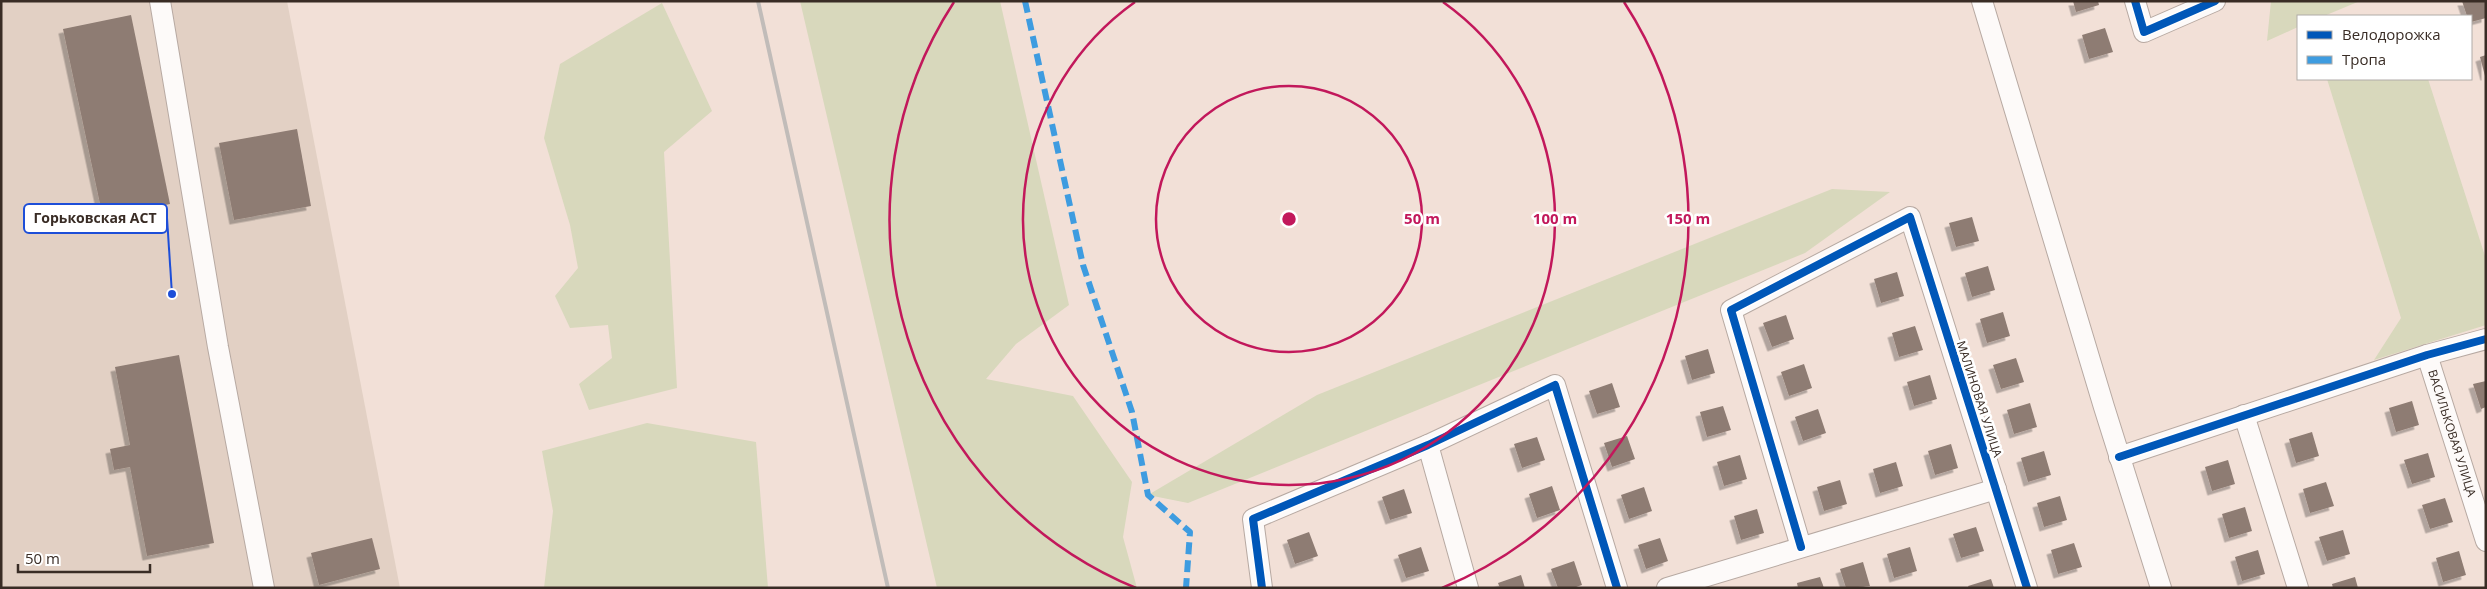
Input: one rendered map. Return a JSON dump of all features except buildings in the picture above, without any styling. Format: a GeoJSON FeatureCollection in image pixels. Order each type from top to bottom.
{"type":"FeatureCollection","features":[{"type":"Feature","properties":{"kind":"street"},"geometry":{"type":"LineString","coordinates":[[160,1],[218,347],[264,588]]}},
{"type":"Feature","properties":{"kind":"street"},"geometry":{"type":"LineString","coordinates":[[1982,1],[2119,457],[2161,588]]}},
{"type":"Feature","properties":{"kind":"street"},"geometry":{"type":"LineString","coordinates":[[2135,1],[2144,32],[2215,1]]}},
{"type":"Feature","properties":{"kind":"street","name":"МАЛИНОВАЯ УЛИЦА"},"geometry":{"type":"LineString","coordinates":[[1801,547],[1731,310],[1910,216],[2027,588]]}},
{"type":"Feature","properties":{"kind":"street"},"geometry":{"type":"LineString","coordinates":[[2119,457],[2244,414],[2428,355],[2486,339]]}},
{"type":"Feature","properties":{"kind":"street","name":"ВАСИЛЬКОВАЯ УЛИЦА"},"geometry":{"type":"LineString","coordinates":[[2428,355],[2486,541]]}},
{"type":"Feature","properties":{"kind":"street"},"geometry":{"type":"LineString","coordinates":[[1262,588],[1253,519],[1428,445],[1555,385],[1617,588]]}},
{"type":"Feature","properties":{"kind":"street"},"geometry":{"type":"LineString","coordinates":[[2244,414],[2298,588]]}},
{"type":"Feature","properties":{"kind":"street"},"geometry":{"type":"LineString","coordinates":[[1428,445],[1468,588]]}},
{"type":"Feature","properties":{"kind":"street"},"geometry":{"type":"LineString","coordinates":[[1667,588],[1996,489]]}},
{"type":"Feature","properties":{"kind":"shaded area"},"geometry":{"type":"Polygon","coordinates":[[[1,1],[287,1],[400,588],[1,588],[1,1]]]}},
{"type":"Feature","properties":{"kind":"green space"},"geometry":{"type":"Polygon","coordinates":[[[800,1],[1000,1],[1069,305],[1016,344],[986,379],[1073,396],[1132,482],[1123,537],[1137,588],[937,588],[800,1]]]}},
{"type":"Feature","properties":{"kind":"green space"},"geometry":{"type":"Polygon","coordinates":[[[2271,1],[2360,1],[2326,15],[2297,15],[2297,27],[2267,41],[2271,1]]]}},
{"type":"Feature","properties":{"kind":"green space"},"geometry":{"type":"Polygon","coordinates":[[[662,3],[712,111],[664,152],[677,388],[589,410],[579,384],[612,358],[608,325],[570,328],[555,296],[578,268],[570,225],[544,138],[560,64],[662,3]]]}},
{"type":"Feature","properties":{"kind":"green space"},"geometry":{"type":"Polygon","coordinates":[[[2327,80],[2428,80],[2486,259],[2486,325],[2374,360],[2401,318],[2327,80]]]}},
{"type":"Feature","properties":{"kind":"green space"},"geometry":{"type":"Polygon","coordinates":[[[1832,189],[1890,192],[1805,253],[1188,503],[1148,495],[1317,395],[1832,189]]]}},
{"type":"Feature","properties":{"kind":"green space"},"geometry":{"type":"Polygon","coordinates":[[[647,423],[756,442],[768,588],[544,588],[553,511],[542,451],[647,423]]]}},
{"type":"Feature","properties":{"kind":"railway"},"geometry":{"type":"LineString","coordinates":[[758,1],[888,588]]}},
{"type":"Feature","properties":{"kind":"marked path"},"geometry":{"type":"LineString","coordinates":[[1025,1],[1083,265],[1132,412],[1148,495],[1190,532],[1186,588]]}},
{"type":"Feature","properties":{"kind":"cycle path"},"geometry":{"type":"LineString","coordinates":[[2135,1],[2144,32],[2215,1]]}},
{"type":"Feature","properties":{"kind":"cycle path"},"geometry":{"type":"LineString","coordinates":[[1801,547],[1731,310],[1910,217],[2027,588]]}},
{"type":"Feature","properties":{"kind":"cycle path"},"geometry":{"type":"LineString","coordinates":[[2119,457],[2427,355],[2486,339]]}},
{"type":"Feature","properties":{"kind":"cycle path"},"geometry":{"type":"LineString","coordinates":[[1262,588],[1253,519],[1428,445],[1555,385],[1617,588]]}},
{"type":"Feature","properties":{"kind":"place","name":"Горьковская АСТ"},"geometry":{"type":"Point","coordinates":[172,294]}}]}
